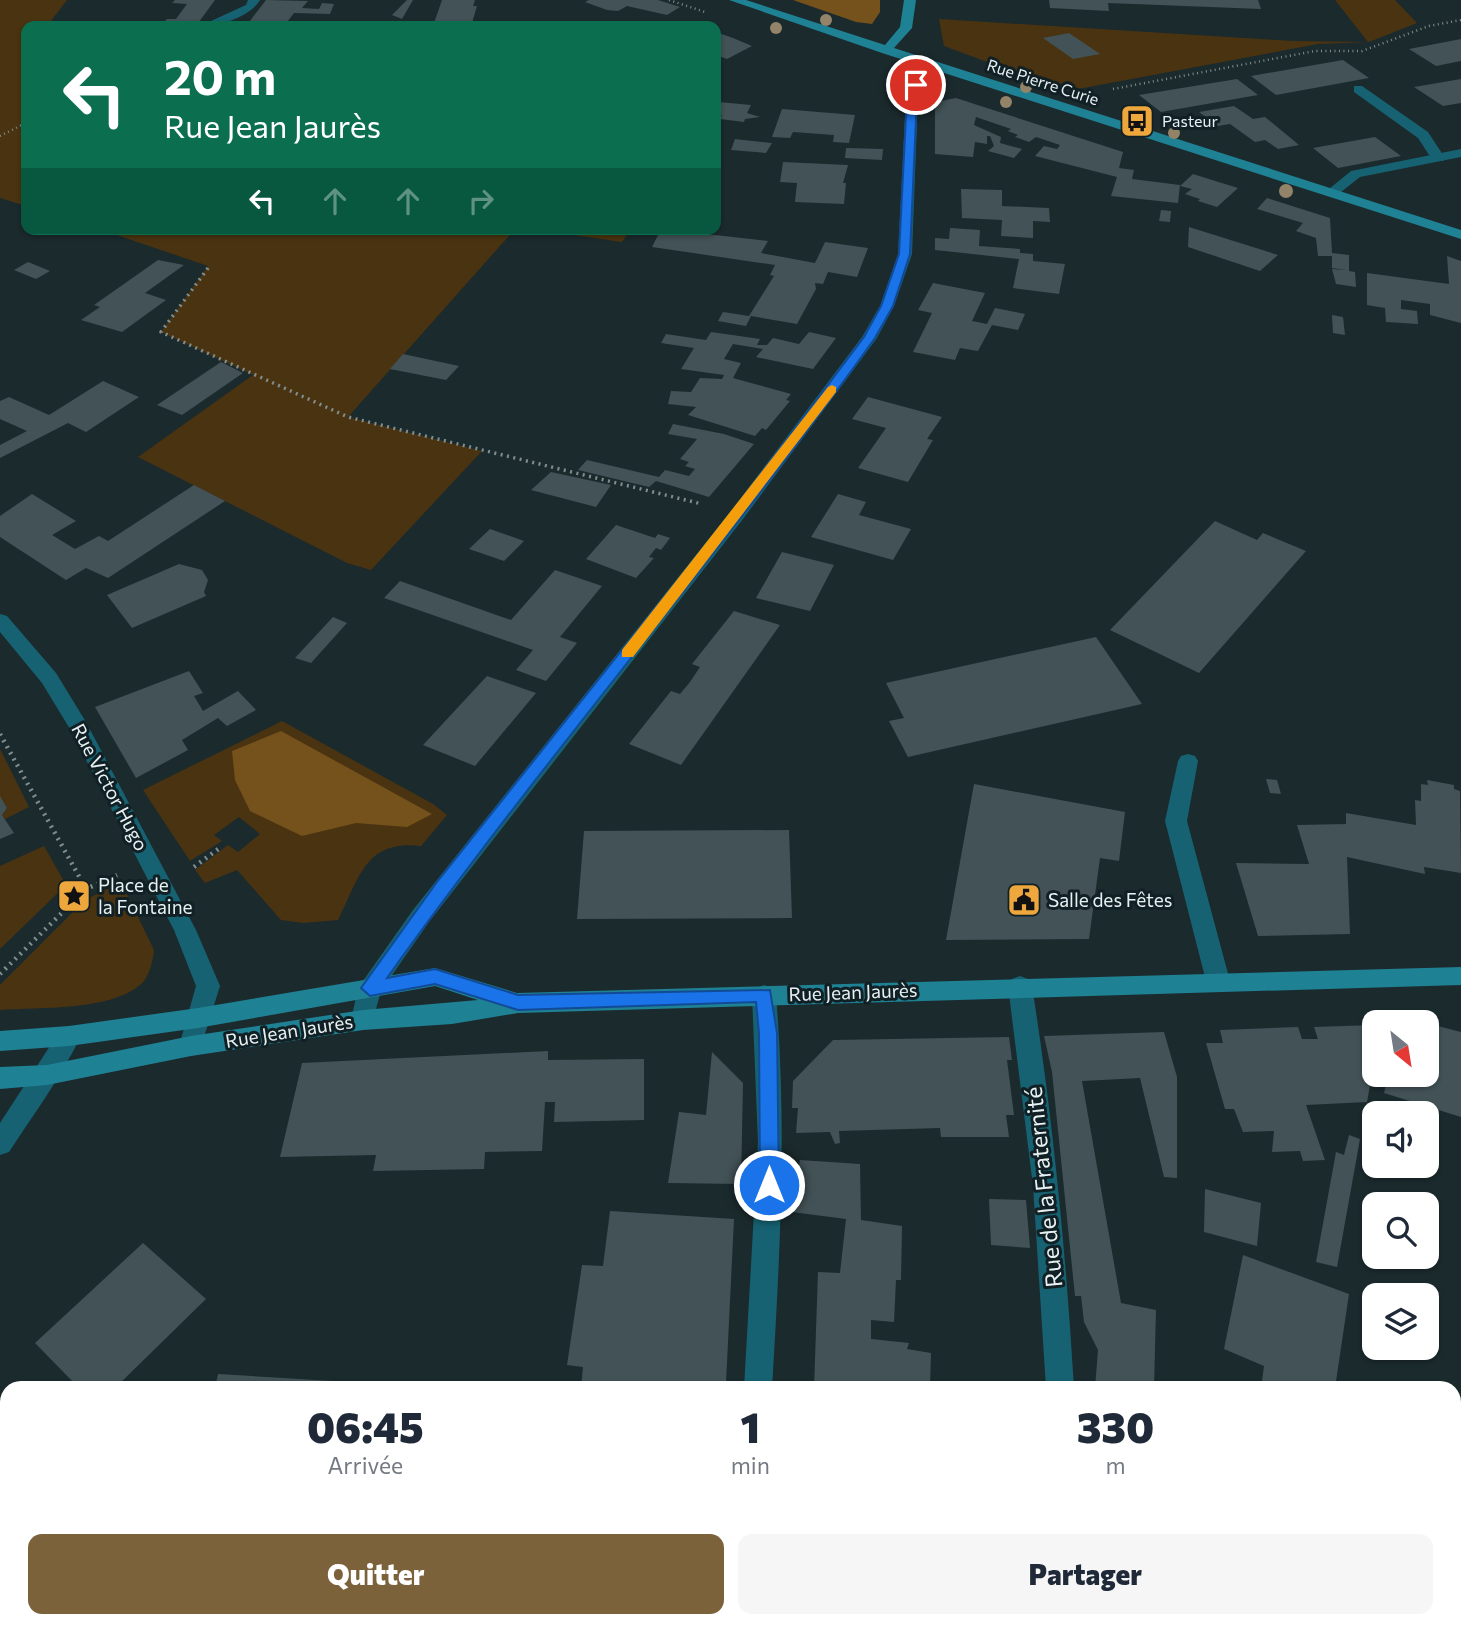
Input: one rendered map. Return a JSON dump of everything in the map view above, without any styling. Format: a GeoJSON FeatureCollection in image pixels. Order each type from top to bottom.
{"type":"FeatureCollection","features":[{"type":"Feature","properties":{"kind":"main road","name":"Rue Pierre Curie"},"geometry":{"type":"LineString","coordinates":[[735,0],[1461,235]]}},
{"type":"Feature","properties":{"kind":"main road"},"geometry":{"type":"LineString","coordinates":[[886,50],[906,28],[910,0]]}},
{"type":"Feature","properties":{"kind":"main road"},"geometry":{"type":"LineString","coordinates":[[0,1041],[69,1036],[198,1018],[435,976],[518,1003]]}},
{"type":"Feature","properties":{"kind":"main road","name":"Rue Jean Jaurès"},"geometry":{"type":"LineString","coordinates":[[0,1078],[47,1075],[191,1046],[363,1020],[452,1014],[518,1003],[1020,986],[1461,976]]}},
{"type":"Feature","properties":{"kind":"street"},"geometry":{"type":"LineString","coordinates":[[217,21],[250,6],[254,0]]}},
{"type":"Feature","properties":{"kind":"street"},"geometry":{"type":"LineString","coordinates":[[363,1020],[370,988],[443,887],[737,515],[842,375],[887,306],[905,254],[912,96],[916,85],[938,67]]}},
{"type":"Feature","properties":{"kind":"street"},"geometry":{"type":"LineString","coordinates":[[1358,89],[1423,135],[1438,158]]}},
{"type":"Feature","properties":{"kind":"street"},"geometry":{"type":"LineString","coordinates":[[1331,194],[1356,174],[1461,153]]}},
{"type":"Feature","properties":{"kind":"street","name":"Rue Victor Hugo"},"geometry":{"type":"LineString","coordinates":[[0,620],[49,678],[79,727],[185,930],[208,986],[191,1046]]}},
{"type":"Feature","properties":{"kind":"street"},"geometry":{"type":"LineString","coordinates":[[1188,761],[1176,821],[1217,981]]}},
{"type":"Feature","properties":{"kind":"street","name":"Rue de la Fraternité"},"geometry":{"type":"LineString","coordinates":[[1020,986],[1029,1042],[1052,1252],[1060,1381]]}},
{"type":"Feature","properties":{"kind":"street"},"geometry":{"type":"LineString","coordinates":[[758,1381],[769,1210],[768,1033],[764,995]]}},
{"type":"Feature","properties":{"kind":"street"},"geometry":{"type":"LineString","coordinates":[[0,1144],[47,1075],[69,1036]]}},
{"type":"Feature","properties":{"kind":"path"},"geometry":{"type":"LineString","coordinates":[[1106,90],[1315,51],[1362,51],[1429,26],[1461,20]]}},
{"type":"Feature","properties":{"kind":"path"},"geometry":{"type":"LineString","coordinates":[[0,136],[21,126]]}},
{"type":"Feature","properties":{"kind":"path"},"geometry":{"type":"LineString","coordinates":[[208,268],[161,332],[348,417],[737,515]]}},
{"type":"Feature","properties":{"kind":"path"},"geometry":{"type":"LineString","coordinates":[[0,734],[86,888]]}},
{"type":"Feature","properties":{"kind":"path"},"geometry":{"type":"LineString","coordinates":[[0,974],[86,888],[172,850],[186,873],[221,847]]}},
{"type":"Feature","properties":{"kind":"shaded area"},"geometry":{"type":"Polygon","coordinates":[[[0,0],[67,0],[51,21],[21,21],[21,204],[0,198],[0,0]]]}},
{"type":"Feature","properties":{"kind":"shaded area"},"geometry":{"type":"Polygon","coordinates":[[[793,0],[880,0],[880,12],[872,24],[856,22],[793,0]]]}},
{"type":"Feature","properties":{"kind":"shaded area"},"geometry":{"type":"Polygon","coordinates":[[[1335,0],[1395,0],[1417,23],[1369,42],[1318,44],[1078,89],[998,66],[944,46],[939,19],[1294,41],[1368,42],[1335,0]]]}},
{"type":"Feature","properties":{"kind":"shaded area"},"geometry":{"type":"Polygon","coordinates":[[[117,235],[510,235],[348,417],[482,451],[371,570],[347,563],[138,457],[253,375],[161,332],[208,266],[117,235]]]}},
{"type":"Feature","properties":{"kind":"shaded area"},"geometry":{"type":"Polygon","coordinates":[[[574,235],[627,235],[622,242],[574,235]]]}},
{"type":"Feature","properties":{"kind":"shaded area"},"geometry":{"type":"Polygon","coordinates":[[[282,721],[433,804],[447,815],[421,846],[402,846],[376,855],[359,876],[338,920],[303,923],[281,920],[237,870],[205,883],[195,870],[228,845],[238,852],[260,834],[239,817],[214,835],[222,841],[190,861],[143,790],[282,721]]]}},
{"type":"Feature","properties":{"kind":"shaded area"},"geometry":{"type":"Polygon","coordinates":[[[281,731],[432,814],[407,827],[356,823],[302,836],[250,811],[235,780],[232,751],[281,731]]]}},
{"type":"Feature","properties":{"kind":"shaded area"},"geometry":{"type":"Polygon","coordinates":[[[0,749],[29,807],[5,819],[2,815],[7,808],[0,797],[0,749]]]}},
{"type":"Feature","properties":{"kind":"shaded area"},"geometry":{"type":"Polygon","coordinates":[[[44,846],[66,885],[0,949],[0,866],[44,846]]]}},
{"type":"Feature","properties":{"kind":"shaded area"},"geometry":{"type":"Polygon","coordinates":[[[121,882],[154,950],[150,969],[143,982],[127,993],[93,1004],[0,1010],[0,985],[85,900],[121,882]]]}},
{"type":"Feature","properties":{"kind":"building"},"geometry":{"type":"Polygon","coordinates":[[[175,0],[215,0],[200,21],[165,21],[176,19],[187,4],[172,3],[175,0]]]}},
{"type":"Feature","properties":{"kind":"building"},"geometry":{"type":"Polygon","coordinates":[[[266,0],[308,1],[302,8],[319,9],[322,3],[334,4],[330,14],[294,13],[288,21],[250,21],[266,0]]]}},
{"type":"Feature","properties":{"kind":"building"},"geometry":{"type":"Polygon","coordinates":[[[407,0],[413,0],[402,19],[392,15],[407,0]]]}},
{"type":"Feature","properties":{"kind":"building"},"geometry":{"type":"Polygon","coordinates":[[[442,0],[475,0],[473,6],[477,6],[473,21],[435,21],[442,0]]]}},
{"type":"Feature","properties":{"kind":"building"},"geometry":{"type":"Polygon","coordinates":[[[658,0],[680,7],[667,15],[627,6],[618,11],[607,10],[585,2],[658,0]]]}},
{"type":"Feature","properties":{"kind":"building"},"geometry":{"type":"Polygon","coordinates":[[[1049,0],[1258,0],[1261,9],[1108,3],[1109,11],[1050,8],[1049,0]]]}},
{"type":"Feature","properties":{"kind":"building"},"geometry":{"type":"Polygon","coordinates":[[[1069,33],[1100,54],[1073,59],[1043,38],[1069,33]]]}},
{"type":"Feature","properties":{"kind":"building"},"geometry":{"type":"Polygon","coordinates":[[[721,34],[752,46],[727,59],[721,57],[721,34]]]}},
{"type":"Feature","properties":{"kind":"building"},"geometry":{"type":"Polygon","coordinates":[[[1461,39],[1461,61],[1436,66],[1409,49],[1461,39]]]}},
{"type":"Feature","properties":{"kind":"building"},"geometry":{"type":"Polygon","coordinates":[[[1343,60],[1369,78],[1276,95],[1251,76],[1343,60]]]}},
{"type":"Feature","properties":{"kind":"building"},"geometry":{"type":"Polygon","coordinates":[[[1237,79],[1258,95],[1161,112],[1139,95],[1237,79]]]}},
{"type":"Feature","properties":{"kind":"building"},"geometry":{"type":"Polygon","coordinates":[[[1461,79],[1461,103],[1443,106],[1414,87],[1461,79]]]}},
{"type":"Feature","properties":{"kind":"building"},"geometry":{"type":"Polygon","coordinates":[[[956,98],[1123,152],[1119,168],[1134,170],[1132,179],[1180,185],[1178,203],[1111,196],[1117,177],[1035,156],[1044,146],[1057,149],[1060,145],[1036,137],[1029,142],[1015,137],[1018,135],[1008,131],[1011,129],[976,117],[974,125],[1001,137],[1000,143],[1022,149],[1014,158],[988,151],[994,146],[990,136],[987,136],[987,144],[975,142],[973,157],[935,154],[935,102],[956,98]]]}},
{"type":"Feature","properties":{"kind":"building"},"geometry":{"type":"Polygon","coordinates":[[[721,102],[751,105],[747,113],[760,117],[745,119],[744,122],[721,119],[721,102]]]}},
{"type":"Feature","properties":{"kind":"building"},"geometry":{"type":"Polygon","coordinates":[[[1234,106],[1253,119],[1265,117],[1299,145],[1278,149],[1265,140],[1255,142],[1230,124],[1218,126],[1199,112],[1234,106]]]}},
{"type":"Feature","properties":{"kind":"building"},"geometry":{"type":"Polygon","coordinates":[[[782,109],[855,115],[849,143],[833,142],[834,135],[793,132],[790,138],[772,137],[782,109]]]}},
{"type":"Feature","properties":{"kind":"building"},"geometry":{"type":"Polygon","coordinates":[[[1375,137],[1401,156],[1338,168],[1313,148],[1375,137]]]}},
{"type":"Feature","properties":{"kind":"building"},"geometry":{"type":"Polygon","coordinates":[[[735,139],[772,143],[766,153],[731,150],[735,139]]]}},
{"type":"Feature","properties":{"kind":"building"},"geometry":{"type":"Polygon","coordinates":[[[846,148],[883,149],[882,160],[845,158],[846,148]]]}},
{"type":"Feature","properties":{"kind":"building"},"geometry":{"type":"Polygon","coordinates":[[[783,162],[848,165],[843,183],[846,183],[844,204],[795,202],[797,183],[780,182],[783,162]]]}},
{"type":"Feature","properties":{"kind":"building"},"geometry":{"type":"Polygon","coordinates":[[[1193,174],[1238,188],[1217,207],[1185,194],[1192,189],[1180,186],[1193,174]]]}},
{"type":"Feature","properties":{"kind":"building"},"geometry":{"type":"Polygon","coordinates":[[[961,189],[1002,190],[1002,206],[1049,208],[1050,222],[1033,221],[1033,238],[1001,236],[1002,220],[962,218],[961,189]]]}},
{"type":"Feature","properties":{"kind":"building"},"geometry":{"type":"Polygon","coordinates":[[[1267,198],[1330,218],[1332,253],[1349,255],[1349,271],[1355,272],[1356,287],[1336,284],[1332,269],[1346,270],[1332,268],[1332,256],[1318,256],[1316,238],[1296,231],[1303,223],[1257,209],[1267,198]]]}},
{"type":"Feature","properties":{"kind":"building"},"geometry":{"type":"Polygon","coordinates":[[[1161,210],[1171,211],[1170,222],[1159,221],[1161,210]]]}},
{"type":"Feature","properties":{"kind":"building"},"geometry":{"type":"Polygon","coordinates":[[[1189,227],[1278,255],[1260,271],[1188,247],[1189,227]]]}},
{"type":"Feature","properties":{"kind":"building"},"geometry":{"type":"Polygon","coordinates":[[[950,228],[980,230],[979,246],[1020,249],[1020,253],[1033,254],[1033,261],[1065,264],[1059,294],[1013,288],[1019,259],[935,250],[935,238],[949,239],[950,228]]]}},
{"type":"Feature","properties":{"kind":"building"},"geometry":{"type":"Polygon","coordinates":[[[658,235],[714,235],[768,241],[761,253],[815,263],[825,242],[868,248],[857,277],[828,272],[823,284],[815,283],[816,289],[797,324],[751,316],[746,326],[718,321],[723,312],[749,316],[774,276],[770,275],[775,265],[652,247],[658,235]]]}},
{"type":"Feature","properties":{"kind":"building"},"geometry":{"type":"Polygon","coordinates":[[[1447,256],[1461,261],[1461,323],[1430,315],[1430,304],[1401,300],[1401,309],[1417,311],[1418,324],[1386,322],[1385,308],[1367,305],[1367,273],[1449,284],[1447,256]]]}},
{"type":"Feature","properties":{"kind":"building"},"geometry":{"type":"Polygon","coordinates":[[[158,260],[184,265],[145,293],[166,300],[122,332],[81,320],[100,307],[94,305],[158,260]]]}},
{"type":"Feature","properties":{"kind":"building"},"geometry":{"type":"Polygon","coordinates":[[[28,262],[50,271],[36,279],[14,270],[28,262]]]}},
{"type":"Feature","properties":{"kind":"building"},"geometry":{"type":"Polygon","coordinates":[[[933,283],[985,293],[972,321],[987,324],[995,308],[1025,314],[1018,330],[992,325],[978,351],[960,348],[955,360],[913,352],[932,313],[918,310],[933,283]]]}},
{"type":"Feature","properties":{"kind":"building"},"geometry":{"type":"Polygon","coordinates":[[[1332,315],[1343,317],[1345,335],[1333,333],[1332,315]]]}},
{"type":"Feature","properties":{"kind":"building"},"geometry":{"type":"Polygon","coordinates":[[[711,332],[760,339],[757,345],[767,345],[773,338],[799,344],[809,332],[836,338],[813,369],[756,357],[763,349],[733,344],[724,359],[741,363],[733,378],[791,394],[786,400],[790,401],[766,430],[762,428],[755,436],[688,415],[696,407],[668,404],[671,391],[691,392],[700,378],[722,379],[724,375],[681,369],[694,348],[661,343],[666,334],[706,340],[711,332]]]}},
{"type":"Feature","properties":{"kind":"building"},"geometry":{"type":"Polygon","coordinates":[[[403,354],[459,366],[446,380],[390,369],[403,354]]]}},
{"type":"Feature","properties":{"kind":"building"},"geometry":{"type":"Polygon","coordinates":[[[221,362],[243,373],[182,415],[157,405],[221,362]]]}},
{"type":"Feature","properties":{"kind":"building"},"geometry":{"type":"Polygon","coordinates":[[[103,381],[139,397],[86,432],[68,423],[0,458],[0,445],[27,431],[0,419],[0,401],[9,397],[49,415],[103,381]]]}},
{"type":"Feature","properties":{"kind":"building"},"geometry":{"type":"Polygon","coordinates":[[[868,397],[942,417],[927,439],[933,440],[908,482],[858,468],[886,428],[852,419],[868,397]]]}},
{"type":"Feature","properties":{"kind":"building"},"geometry":{"type":"Polygon","coordinates":[[[673,424],[724,434],[754,444],[709,497],[656,481],[649,487],[578,470],[587,460],[659,477],[665,470],[689,476],[695,469],[685,466],[689,462],[680,459],[697,439],[668,434],[673,424]]]}},
{"type":"Feature","properties":{"kind":"building"},"geometry":{"type":"Polygon","coordinates":[[[551,472],[611,485],[596,507],[531,490],[551,472]]]}},
{"type":"Feature","properties":{"kind":"building"},"geometry":{"type":"Polygon","coordinates":[[[194,485],[225,501],[108,578],[86,568],[66,580],[0,537],[0,516],[32,494],[76,521],[52,535],[75,549],[99,536],[108,541],[194,485]]]}},
{"type":"Feature","properties":{"kind":"building"},"geometry":{"type":"Polygon","coordinates":[[[838,494],[866,502],[859,515],[911,529],[893,560],[811,537],[838,494]]]}},
{"type":"Feature","properties":{"kind":"building"},"geometry":{"type":"Polygon","coordinates":[[[1215,521],[1257,540],[1263,533],[1306,551],[1199,673],[1110,630],[1215,521]]]}},
{"type":"Feature","properties":{"kind":"building"},"geometry":{"type":"Polygon","coordinates":[[[616,525],[655,538],[658,534],[670,538],[661,550],[656,548],[649,557],[654,558],[636,578],[586,559],[616,525]]]}},
{"type":"Feature","properties":{"kind":"building"},"geometry":{"type":"Polygon","coordinates":[[[490,529],[524,541],[504,561],[469,549],[490,529]]]}},
{"type":"Feature","properties":{"kind":"building"},"geometry":{"type":"Polygon","coordinates":[[[782,552],[834,565],[810,611],[756,598],[782,552]]]}},
{"type":"Feature","properties":{"kind":"building"},"geometry":{"type":"Polygon","coordinates":[[[179,564],[202,570],[208,580],[204,592],[206,596],[132,628],[107,595],[179,564]]]}},
{"type":"Feature","properties":{"kind":"building"},"geometry":{"type":"Polygon","coordinates":[[[555,570],[602,586],[560,637],[577,643],[546,681],[516,670],[533,650],[384,598],[400,581],[511,620],[555,570]]]}},
{"type":"Feature","properties":{"kind":"building"},"geometry":{"type":"Polygon","coordinates":[[[734,611],[780,625],[681,765],[629,744],[671,691],[680,694],[690,682],[700,667],[692,664],[734,611]]]}},
{"type":"Feature","properties":{"kind":"building"},"geometry":{"type":"Polygon","coordinates":[[[333,617],[347,623],[311,663],[295,658],[333,617]]]}},
{"type":"Feature","properties":{"kind":"building"},"geometry":{"type":"Polygon","coordinates":[[[1096,637],[1142,704],[908,757],[889,721],[904,718],[886,683],[1096,637]]]}},
{"type":"Feature","properties":{"kind":"building"},"geometry":{"type":"Polygon","coordinates":[[[189,671],[203,693],[194,696],[203,711],[238,691],[256,710],[227,726],[218,718],[182,740],[188,750],[136,778],[95,707],[189,671]]]}},
{"type":"Feature","properties":{"kind":"building"},"geometry":{"type":"Polygon","coordinates":[[[487,676],[536,693],[475,766],[423,745],[487,676]]]}},
{"type":"Feature","properties":{"kind":"building"},"geometry":{"type":"Polygon","coordinates":[[[1266,779],[1277,780],[1281,794],[1270,793],[1266,779]]]}},
{"type":"Feature","properties":{"kind":"building"},"geometry":{"type":"Polygon","coordinates":[[[1427,780],[1454,785],[1454,789],[1460,791],[1461,873],[1424,867],[1425,874],[1347,857],[1350,934],[1258,936],[1236,863],[1309,864],[1297,825],[1346,824],[1346,813],[1416,825],[1415,800],[1421,801],[1421,784],[1428,785],[1427,780]]]}},
{"type":"Feature","properties":{"kind":"building","name":"Salle des Fêtes"},"geometry":{"type":"Polygon","coordinates":[[[974,784],[1125,812],[1119,861],[1100,858],[1089,939],[946,940],[974,784]]]}},
{"type":"Feature","properties":{"kind":"building"},"geometry":{"type":"Polygon","coordinates":[[[0,796],[7,808],[2,815],[14,833],[0,839],[0,796]]]}},
{"type":"Feature","properties":{"kind":"building"},"geometry":{"type":"Polygon","coordinates":[[[789,830],[792,918],[577,919],[584,831],[789,830]]]}},
{"type":"Feature","properties":{"kind":"building"},"geometry":{"type":"Polygon","coordinates":[[[1362,1025],[1362,1087],[1370,1087],[1367,1101],[1306,1105],[1325,1160],[1303,1161],[1300,1151],[1272,1152],[1274,1131],[1243,1132],[1234,1109],[1225,1109],[1206,1043],[1223,1043],[1220,1030],[1298,1027],[1302,1039],[1318,1039],[1314,1027],[1362,1025]]]}},
{"type":"Feature","properties":{"kind":"building"},"geometry":{"type":"Polygon","coordinates":[[[1439,1026],[1461,1032],[1461,1117],[1439,1110],[1439,1101],[1410,1101],[1384,1093],[1385,1087],[1439,1087],[1439,1026]]]}},
{"type":"Feature","properties":{"kind":"building"},"geometry":{"type":"Polygon","coordinates":[[[1164,1032],[1177,1077],[1177,1178],[1164,1177],[1140,1078],[1082,1081],[1121,1303],[1156,1310],[1154,1381],[1096,1381],[1098,1350],[1084,1322],[1081,1296],[1075,1296],[1052,1072],[1044,1036],[1164,1032]]]}},
{"type":"Feature","properties":{"kind":"building"},"geometry":{"type":"Polygon","coordinates":[[[1009,1037],[1012,1060],[1007,1060],[1014,1115],[1006,1115],[1009,1137],[941,1137],[940,1128],[839,1131],[840,1143],[835,1144],[830,1132],[796,1133],[798,1108],[792,1108],[793,1081],[833,1040],[1009,1037]]]}},
{"type":"Feature","properties":{"kind":"building"},"geometry":{"type":"Polygon","coordinates":[[[548,1051],[548,1060],[644,1059],[644,1120],[554,1122],[555,1102],[545,1102],[542,1151],[485,1152],[484,1169],[373,1171],[376,1155],[280,1157],[302,1063],[548,1051]]]}},
{"type":"Feature","properties":{"kind":"building"},"geometry":{"type":"Polygon","coordinates":[[[712,1052],[743,1083],[741,1184],[668,1183],[679,1112],[706,1115],[712,1052]]]}},
{"type":"Feature","properties":{"kind":"building"},"geometry":{"type":"Polygon","coordinates":[[[1349,1135],[1360,1139],[1337,1267],[1316,1262],[1336,1152],[1344,1155],[1349,1135]]]}},
{"type":"Feature","properties":{"kind":"building"},"geometry":{"type":"Polygon","coordinates":[[[800,1160],[860,1164],[861,1220],[902,1226],[901,1280],[896,1280],[894,1322],[871,1320],[871,1339],[909,1343],[907,1349],[931,1353],[930,1381],[814,1381],[818,1272],[840,1273],[846,1219],[792,1212],[800,1186],[795,1185],[800,1160]]]}},
{"type":"Feature","properties":{"kind":"building"},"geometry":{"type":"Polygon","coordinates":[[[1205,1189],[1261,1203],[1257,1246],[1204,1232],[1205,1189]]]}},
{"type":"Feature","properties":{"kind":"building"},"geometry":{"type":"Polygon","coordinates":[[[989,1199],[1026,1200],[1030,1248],[991,1245],[989,1199]]]}},
{"type":"Feature","properties":{"kind":"building"},"geometry":{"type":"Polygon","coordinates":[[[610,1211],[734,1219],[726,1381],[582,1381],[583,1367],[567,1365],[582,1265],[603,1266],[610,1211]]]}},
{"type":"Feature","properties":{"kind":"building"},"geometry":{"type":"Polygon","coordinates":[[[143,1243],[206,1299],[122,1381],[72,1381],[35,1343],[143,1243]]]}},
{"type":"Feature","properties":{"kind":"building"},"geometry":{"type":"Polygon","coordinates":[[[1243,1255],[1349,1294],[1336,1381],[1262,1381],[1264,1366],[1224,1349],[1243,1255]]]}},
{"type":"Feature","properties":{"kind":"building"},"geometry":{"type":"Polygon","coordinates":[[[218,1374],[333,1381],[216,1381],[218,1374]]]}},
{"type":"Feature","properties":{"kind":"slow traffic"},"geometry":{"type":"LineString","coordinates":[[627,654],[832,389]]}},
{"type":"Feature","properties":{"kind":"place","name":"Pasteur"},"geometry":{"type":"Point","coordinates":[1137,121]}},
{"type":"Feature","properties":{"kind":"place","name":"Place de la Fontaine"},"geometry":{"type":"Point","coordinates":[74,896]}},
{"type":"Feature","properties":{"kind":"place","name":"Salle des Fêtes"},"geometry":{"type":"Point","coordinates":[1024,900]}},
{"type":"Feature","properties":{"kind":"route"},"geometry":{"type":"LineString","coordinates":[[769,1185],[768,1033],[764,995],[518,1003],[470,990],[435,976],[370,988],[443,887],[737,515],[869,338],[887,306],[905,254],[912,96],[916,85]]}}]}
